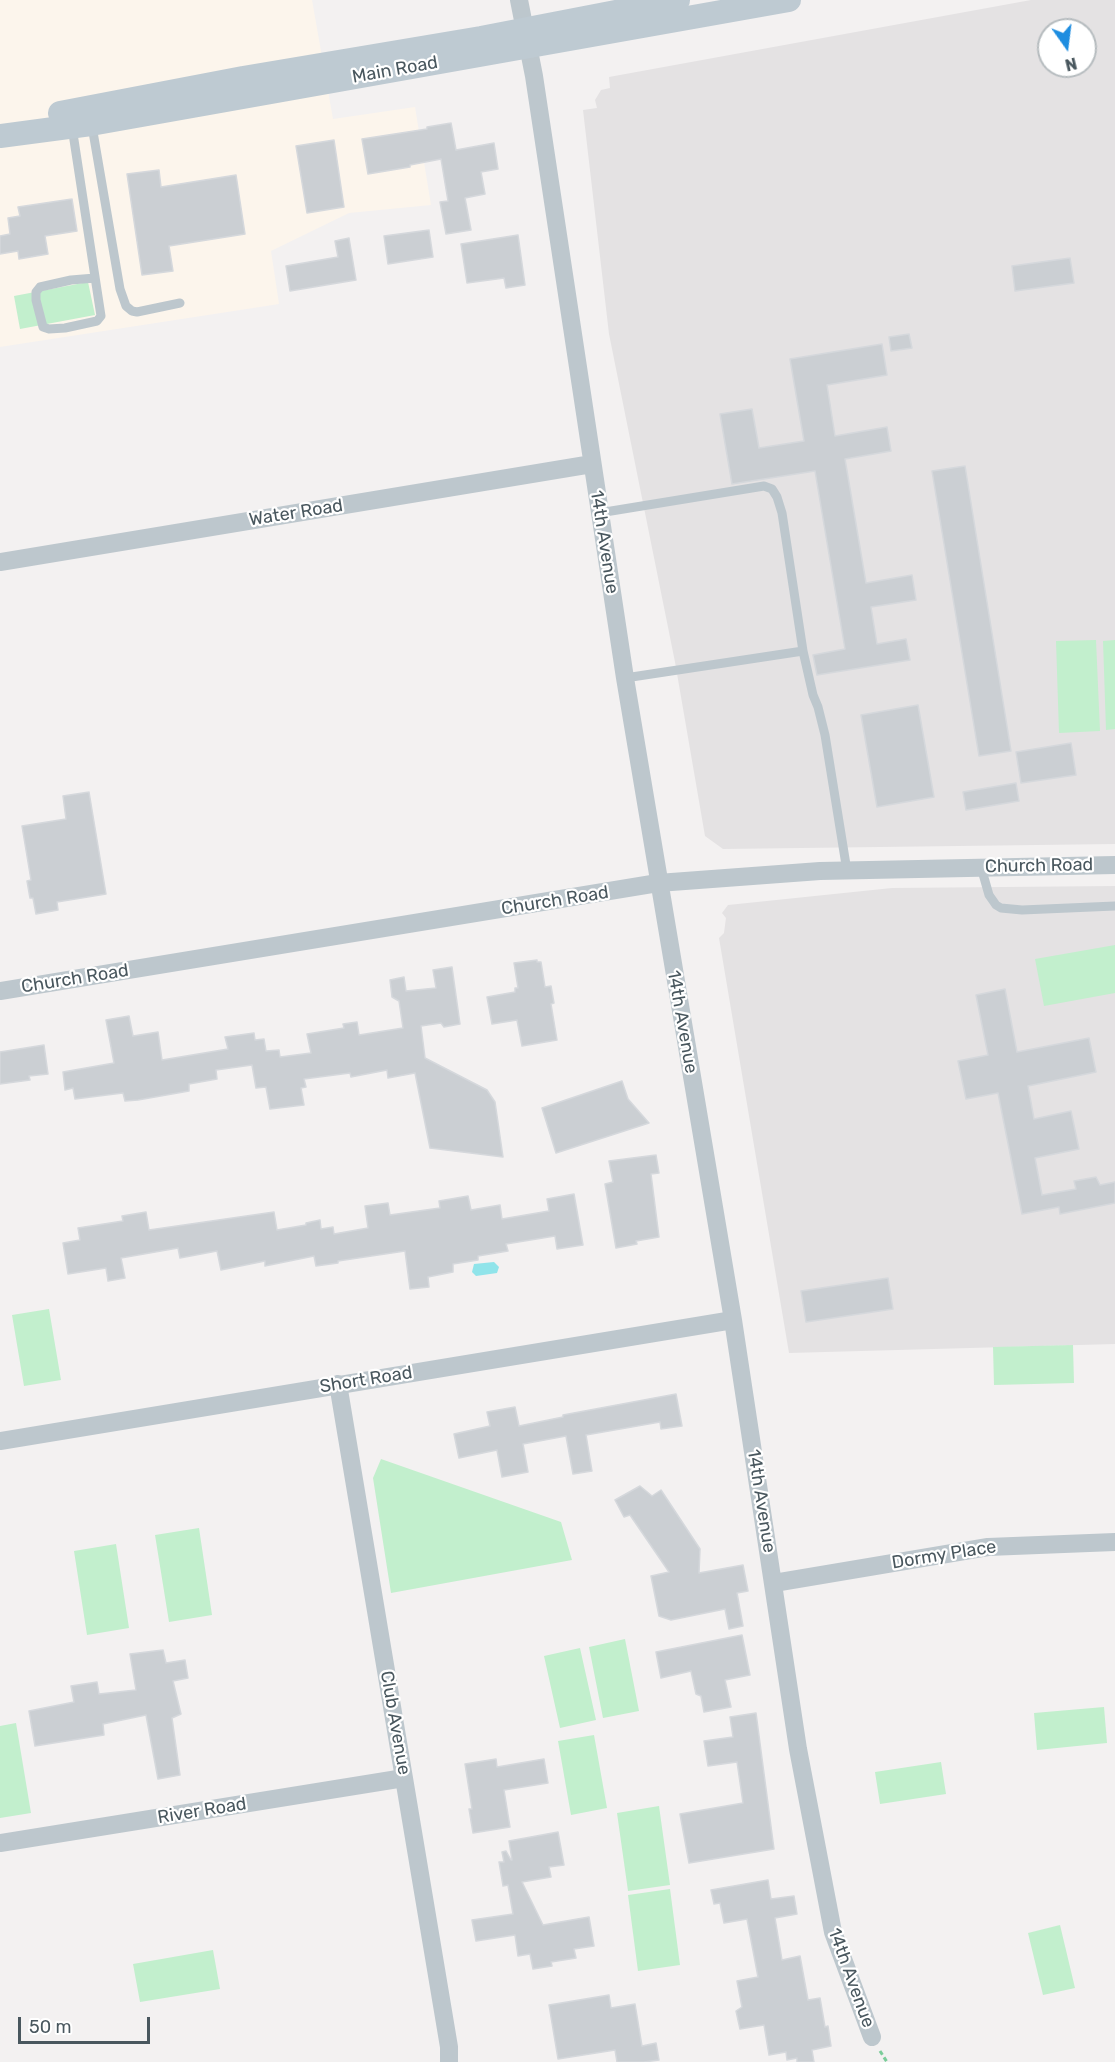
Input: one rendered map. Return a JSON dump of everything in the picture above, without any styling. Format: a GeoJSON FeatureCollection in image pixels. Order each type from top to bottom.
{"type":"FeatureCollection","features":[{"type":"Feature","properties":{"kind":"main road","name":"Main Road"},"geometry":{"type":"LineString","coordinates":[[0,124],[243,78],[481,38],[526,38],[678,0]]}},
{"type":"Feature","properties":{"kind":"main road","name":"Main Road"},"geometry":{"type":"LineString","coordinates":[[0,136],[82,125],[526,38],[789,0]]}},
{"type":"Feature","properties":{"kind":"street","name":"14th Avenue"},"geometry":{"type":"LineString","coordinates":[[519,0],[658,883],[733,1320],[798,1749],[827,1908],[841,1956],[872,2037]]}},
{"type":"Feature","properties":{"kind":"street","name":"Water Road"},"geometry":{"type":"LineString","coordinates":[[0,562],[592,464]]}},
{"type":"Feature","properties":{"kind":"street","name":"Church Road"},"geometry":{"type":"LineString","coordinates":[[0,991],[658,883],[810,871],[1115,865]]}},
{"type":"Feature","properties":{"kind":"street","name":"Short Road"},"geometry":{"type":"LineString","coordinates":[[0,1441],[733,1320]]}},
{"type":"Feature","properties":{"kind":"street","name":"Club Avenue"},"geometry":{"type":"LineString","coordinates":[[338,1384],[449,2048],[449,2062]]}},
{"type":"Feature","properties":{"kind":"street","name":"Dormy Place"},"geometry":{"type":"LineString","coordinates":[[774,1583],[988,1547],[1115,1542]]}},
{"type":"Feature","properties":{"kind":"street","name":"River Road"},"geometry":{"type":"LineString","coordinates":[[0,1844],[404,1778]]}},
{"type":"Feature","properties":{"kind":"lane"},"geometry":{"type":"LineString","coordinates":[[82,125],[95,278],[101,316],[97,321],[65,328],[44,327],[36,300],[36,292],[40,287],[71,280],[95,278]]}},
{"type":"Feature","properties":{"kind":"lane"},"geometry":{"type":"LineString","coordinates":[[82,125],[101,188],[120,289],[126,306],[137,312],[180,303]]}},
{"type":"Feature","properties":{"kind":"lane"},"geometry":{"type":"LineString","coordinates":[[599,513],[764,486],[772,489],[782,513],[804,651],[813,695],[825,735],[847,871]]}},
{"type":"Feature","properties":{"kind":"lane"},"geometry":{"type":"LineString","coordinates":[[625,678],[804,651]]}},
{"type":"Feature","properties":{"kind":"lane"},"geometry":{"type":"LineString","coordinates":[[981,867],[988,895],[1001,908],[1022,910],[1115,906]]}},
{"type":"Feature","properties":{"kind":"shaded area"},"geometry":{"type":"Polygon","coordinates":[[[0,0],[312,0],[333,119],[415,107],[431,205],[349,213],[271,251],[279,304],[0,347],[0,0]]]}},
{"type":"Feature","properties":{"kind":"shaded area"},"geometry":{"type":"Polygon","coordinates":[[[1031,0],[1115,0],[1115,844],[723,849],[705,836],[675,662],[609,334],[583,110],[597,108],[595,100],[601,90],[610,88],[609,77],[1031,0]]]}},
{"type":"Feature","properties":{"kind":"shaded area"},"geometry":{"type":"Polygon","coordinates":[[[1115,886],[1115,1344],[789,1353],[719,938],[724,933],[726,918],[722,913],[728,905],[892,888],[1115,886]]]}},
{"type":"Feature","properties":{"kind":"green space"},"geometry":{"type":"Polygon","coordinates":[[[88,282],[95,315],[20,329],[14,296],[88,282]]]}},
{"type":"Feature","properties":{"kind":"green space"},"geometry":{"type":"Polygon","coordinates":[[[1096,640],[1100,731],[1059,733],[1056,641],[1096,640]]]}},
{"type":"Feature","properties":{"kind":"green space"},"geometry":{"type":"Polygon","coordinates":[[[1115,640],[1115,729],[1106,730],[1103,641],[1115,640]]]}},
{"type":"Feature","properties":{"kind":"green space"},"geometry":{"type":"Polygon","coordinates":[[[1115,945],[1115,993],[1044,1006],[1035,959],[1115,945]]]}},
{"type":"Feature","properties":{"kind":"green space"},"geometry":{"type":"Polygon","coordinates":[[[49,1309],[61,1380],[24,1386],[12,1315],[49,1309]]]}},
{"type":"Feature","properties":{"kind":"green space"},"geometry":{"type":"Polygon","coordinates":[[[1073,1345],[1074,1383],[994,1385],[993,1347],[1073,1345]]]}},
{"type":"Feature","properties":{"kind":"green space"},"geometry":{"type":"Polygon","coordinates":[[[381,1459],[561,1522],[572,1560],[391,1593],[373,1478],[381,1459]]]}},
{"type":"Feature","properties":{"kind":"green space"},"geometry":{"type":"Polygon","coordinates":[[[199,1528],[212,1615],[169,1622],[155,1535],[199,1528]]]}},
{"type":"Feature","properties":{"kind":"green space"},"geometry":{"type":"Polygon","coordinates":[[[116,1544],[129,1628],[87,1635],[74,1551],[116,1544]]]}},
{"type":"Feature","properties":{"kind":"green space"},"geometry":{"type":"Polygon","coordinates":[[[625,1639],[639,1711],[603,1718],[589,1647],[625,1639]]]}},
{"type":"Feature","properties":{"kind":"green space"},"geometry":{"type":"Polygon","coordinates":[[[580,1648],[596,1720],[560,1728],[544,1656],[580,1648]]]}},
{"type":"Feature","properties":{"kind":"green space"},"geometry":{"type":"Polygon","coordinates":[[[1104,1707],[1107,1743],[1037,1750],[1034,1713],[1104,1707]]]}},
{"type":"Feature","properties":{"kind":"green space"},"geometry":{"type":"Polygon","coordinates":[[[16,1723],[31,1813],[0,1818],[0,1726],[16,1723]]]}},
{"type":"Feature","properties":{"kind":"green space"},"geometry":{"type":"Polygon","coordinates":[[[594,1735],[607,1808],[571,1815],[558,1741],[594,1735]]]}},
{"type":"Feature","properties":{"kind":"green space"},"geometry":{"type":"Polygon","coordinates":[[[941,1762],[946,1794],[880,1804],[875,1772],[941,1762]]]}},
{"type":"Feature","properties":{"kind":"green space"},"geometry":{"type":"Polygon","coordinates":[[[659,1806],[670,1885],[628,1891],[617,1813],[659,1806]]]}},
{"type":"Feature","properties":{"kind":"green space"},"geometry":{"type":"Polygon","coordinates":[[[670,1889],[680,1965],[638,1971],[628,1895],[670,1889]]]}},
{"type":"Feature","properties":{"kind":"green space"},"geometry":{"type":"Polygon","coordinates":[[[1060,1925],[1075,1988],[1043,1995],[1028,1933],[1060,1925]]]}},
{"type":"Feature","properties":{"kind":"green space"},"geometry":{"type":"Polygon","coordinates":[[[213,1950],[220,1989],[140,2002],[133,1964],[213,1950]]]}},
{"type":"Feature","properties":{"kind":"water"},"geometry":{"type":"Polygon","coordinates":[[[494,1262],[499,1267],[497,1273],[476,1276],[472,1272],[474,1264],[494,1262]]]}},
{"type":"Feature","properties":{"kind":"building"},"geometry":{"type":"Polygon","coordinates":[[[451,123],[456,150],[494,143],[498,169],[481,172],[485,194],[465,198],[471,230],[446,234],[440,202],[448,201],[441,159],[368,174],[362,139],[451,123]]]}},
{"type":"Feature","properties":{"kind":"building"},"geometry":{"type":"Polygon","coordinates":[[[334,140],[344,207],[307,213],[296,146],[334,140]]]}},
{"type":"Feature","properties":{"kind":"building"},"geometry":{"type":"Polygon","coordinates":[[[159,170],[161,187],[236,175],[245,234],[169,246],[173,271],[142,275],[127,174],[159,170]]]}},
{"type":"Feature","properties":{"kind":"building"},"geometry":{"type":"Polygon","coordinates":[[[72,199],[77,231],[45,236],[48,254],[19,259],[18,251],[0,254],[0,236],[10,234],[8,218],[20,216],[18,207],[72,199]]]}},
{"type":"Feature","properties":{"kind":"building"},"geometry":{"type":"Polygon","coordinates":[[[429,230],[433,257],[388,264],[384,236],[429,230]]]}},
{"type":"Feature","properties":{"kind":"building"},"geometry":{"type":"Polygon","coordinates":[[[518,235],[525,285],[506,288],[504,278],[467,283],[461,244],[518,235]]]}},
{"type":"Feature","properties":{"kind":"building"},"geometry":{"type":"Polygon","coordinates":[[[349,238],[356,280],[290,291],[286,266],[338,257],[335,241],[349,238]]]}},
{"type":"Feature","properties":{"kind":"building"},"geometry":{"type":"Polygon","coordinates":[[[1070,258],[1074,283],[1015,291],[1012,266],[1070,258]]]}},
{"type":"Feature","properties":{"kind":"building"},"geometry":{"type":"Polygon","coordinates":[[[909,334],[912,348],[891,351],[889,337],[909,334]]]}},
{"type":"Feature","properties":{"kind":"building"},"geometry":{"type":"Polygon","coordinates":[[[882,344],[887,375],[827,385],[835,436],[887,427],[891,451],[845,459],[866,583],[912,575],[916,600],[871,607],[877,644],[906,639],[910,660],[817,675],[813,655],[845,649],[815,471],[732,484],[720,414],[752,409],[759,448],[804,441],[790,359],[882,344]]]}},
{"type":"Feature","properties":{"kind":"building"},"geometry":{"type":"Polygon","coordinates":[[[965,466],[1011,751],[979,756],[932,471],[965,466]]]}},
{"type":"Feature","properties":{"kind":"building"},"geometry":{"type":"Polygon","coordinates":[[[918,705],[934,797],[877,807],[861,715],[918,705]]]}},
{"type":"Feature","properties":{"kind":"building"},"geometry":{"type":"Polygon","coordinates":[[[1071,743],[1076,775],[1021,783],[1016,752],[1071,743]]]}},
{"type":"Feature","properties":{"kind":"building"},"geometry":{"type":"Polygon","coordinates":[[[1016,783],[1019,801],[966,810],[963,792],[1016,783]]]}},
{"type":"Feature","properties":{"kind":"building"},"geometry":{"type":"Polygon","coordinates":[[[89,792],[106,894],[57,902],[58,910],[36,914],[27,881],[31,880],[22,826],[66,819],[63,796],[89,792]]]}},
{"type":"Feature","properties":{"kind":"building"},"geometry":{"type":"Polygon","coordinates":[[[537,960],[541,962],[545,987],[551,986],[554,1003],[551,1004],[557,1040],[522,1046],[517,1020],[492,1024],[487,997],[515,992],[515,988],[518,988],[514,963],[537,960]]]}},
{"type":"Feature","properties":{"kind":"building"},"geometry":{"type":"Polygon","coordinates":[[[452,967],[460,1024],[444,1027],[441,1023],[421,1026],[425,1058],[487,1090],[495,1102],[503,1157],[430,1148],[415,1073],[388,1078],[387,1070],[351,1077],[350,1073],[304,1079],[306,1087],[301,1088],[304,1105],[270,1109],[266,1087],[256,1088],[252,1065],[216,1070],[217,1079],[189,1084],[189,1091],[138,1100],[125,1101],[123,1093],[75,1099],[73,1088],[65,1090],[63,1072],[114,1063],[106,1020],[129,1016],[133,1036],[158,1032],[162,1060],[228,1049],[225,1037],[254,1033],[255,1040],[264,1039],[266,1051],[279,1050],[280,1057],[311,1053],[307,1034],[344,1028],[343,1024],[357,1022],[359,1035],[403,1028],[399,1001],[392,997],[390,980],[404,977],[406,991],[436,988],[433,970],[452,967]]]}},
{"type":"Feature","properties":{"kind":"building"},"geometry":{"type":"Polygon","coordinates":[[[1005,989],[1017,1052],[1089,1038],[1096,1072],[1028,1086],[1034,1119],[1071,1111],[1079,1149],[1035,1158],[1042,1195],[1076,1189],[1074,1181],[1096,1177],[1100,1185],[1115,1182],[1115,1203],[1060,1214],[1059,1207],[1022,1214],[998,1093],[966,1099],[958,1061],[988,1055],[976,995],[1005,989]]]}},
{"type":"Feature","properties":{"kind":"building"},"geometry":{"type":"Polygon","coordinates":[[[44,1045],[48,1074],[29,1076],[30,1080],[0,1084],[0,1052],[44,1045]]]}},
{"type":"Feature","properties":{"kind":"building"},"geometry":{"type":"Polygon","coordinates":[[[622,1081],[628,1099],[649,1123],[556,1153],[542,1108],[622,1081]]]}},
{"type":"Feature","properties":{"kind":"building"},"geometry":{"type":"Polygon","coordinates":[[[656,1155],[659,1173],[651,1174],[659,1237],[636,1241],[637,1244],[616,1248],[605,1184],[613,1182],[609,1161],[656,1155]]]}},
{"type":"Feature","properties":{"kind":"building"},"geometry":{"type":"Polygon","coordinates":[[[574,1194],[583,1245],[557,1249],[555,1236],[506,1244],[508,1251],[478,1256],[478,1260],[453,1264],[453,1272],[428,1277],[429,1287],[410,1289],[405,1251],[316,1266],[314,1256],[265,1266],[265,1261],[221,1270],[217,1251],[180,1258],[178,1248],[121,1258],[125,1278],[108,1281],[106,1268],[68,1274],[63,1243],[80,1240],[78,1228],[123,1221],[122,1216],[146,1212],[149,1230],[274,1212],[277,1230],[320,1220],[321,1229],[333,1227],[334,1234],[368,1228],[365,1206],[388,1203],[390,1215],[440,1208],[439,1201],[468,1196],[471,1210],[500,1205],[502,1219],[549,1211],[547,1199],[574,1194]]]}},
{"type":"Feature","properties":{"kind":"building"},"geometry":{"type":"Polygon","coordinates":[[[888,1278],[893,1309],[806,1322],[801,1291],[888,1278]]]}},
{"type":"Feature","properties":{"kind":"building"},"geometry":{"type":"Polygon","coordinates":[[[676,1394],[682,1426],[661,1429],[660,1422],[586,1435],[592,1471],[573,1474],[566,1436],[523,1444],[528,1472],[502,1477],[497,1450],[459,1458],[454,1434],[490,1426],[487,1412],[515,1407],[519,1426],[563,1417],[563,1415],[676,1394]]]}},
{"type":"Feature","properties":{"kind":"building"},"geometry":{"type":"Polygon","coordinates":[[[640,1486],[652,1496],[661,1490],[700,1549],[699,1573],[743,1565],[748,1591],[737,1593],[743,1626],[729,1629],[725,1609],[671,1620],[659,1616],[651,1576],[669,1572],[630,1515],[624,1517],[615,1500],[640,1486]]]}},
{"type":"Feature","properties":{"kind":"building"},"geometry":{"type":"Polygon","coordinates":[[[742,1635],[750,1675],[725,1680],[731,1707],[704,1712],[701,1696],[696,1694],[691,1671],[661,1678],[656,1652],[742,1635]]]}},
{"type":"Feature","properties":{"kind":"building"},"geometry":{"type":"Polygon","coordinates":[[[163,1650],[166,1663],[185,1660],[188,1678],[173,1681],[181,1714],[172,1718],[180,1775],[158,1779],[146,1715],[103,1724],[104,1735],[35,1746],[29,1711],[74,1702],[71,1686],[97,1682],[99,1694],[136,1690],[130,1654],[163,1650]]]}},
{"type":"Feature","properties":{"kind":"building"},"geometry":{"type":"Polygon","coordinates":[[[756,1713],[774,1849],[689,1863],[680,1814],[743,1803],[737,1762],[708,1766],[704,1741],[733,1737],[730,1717],[756,1713]]]}},
{"type":"Feature","properties":{"kind":"building"},"geometry":{"type":"Polygon","coordinates":[[[496,1759],[497,1767],[544,1759],[548,1783],[504,1790],[510,1827],[473,1833],[465,1764],[496,1759]]]}},
{"type":"Feature","properties":{"kind":"building"},"geometry":{"type":"Polygon","coordinates":[[[558,1832],[564,1865],[549,1867],[551,1877],[522,1882],[543,1925],[589,1917],[594,1946],[574,1949],[576,1958],[551,1962],[552,1966],[533,1969],[530,1954],[518,1956],[515,1935],[476,1941],[472,1920],[513,1914],[508,1885],[503,1886],[499,1862],[504,1862],[502,1852],[506,1851],[512,1860],[509,1841],[558,1832]]]}},
{"type":"Feature","properties":{"kind":"building"},"geometry":{"type":"Polygon","coordinates":[[[768,1880],[771,1899],[794,1896],[797,1914],[775,1918],[782,1960],[800,1956],[808,2000],[820,1998],[825,2027],[828,2026],[831,2046],[812,2050],[814,2062],[797,2062],[797,2058],[787,2060],[786,2052],[769,2055],[764,2025],[740,2029],[736,2011],[742,2007],[737,1981],[758,1977],[747,1919],[724,1923],[720,1903],[714,1904],[711,1890],[768,1880]]]}},
{"type":"Feature","properties":{"kind":"building"},"geometry":{"type":"Polygon","coordinates":[[[609,1995],[611,2008],[635,2004],[642,2046],[656,2043],[659,2060],[617,2062],[615,2050],[558,2059],[549,2005],[609,1995]]]}}]}
